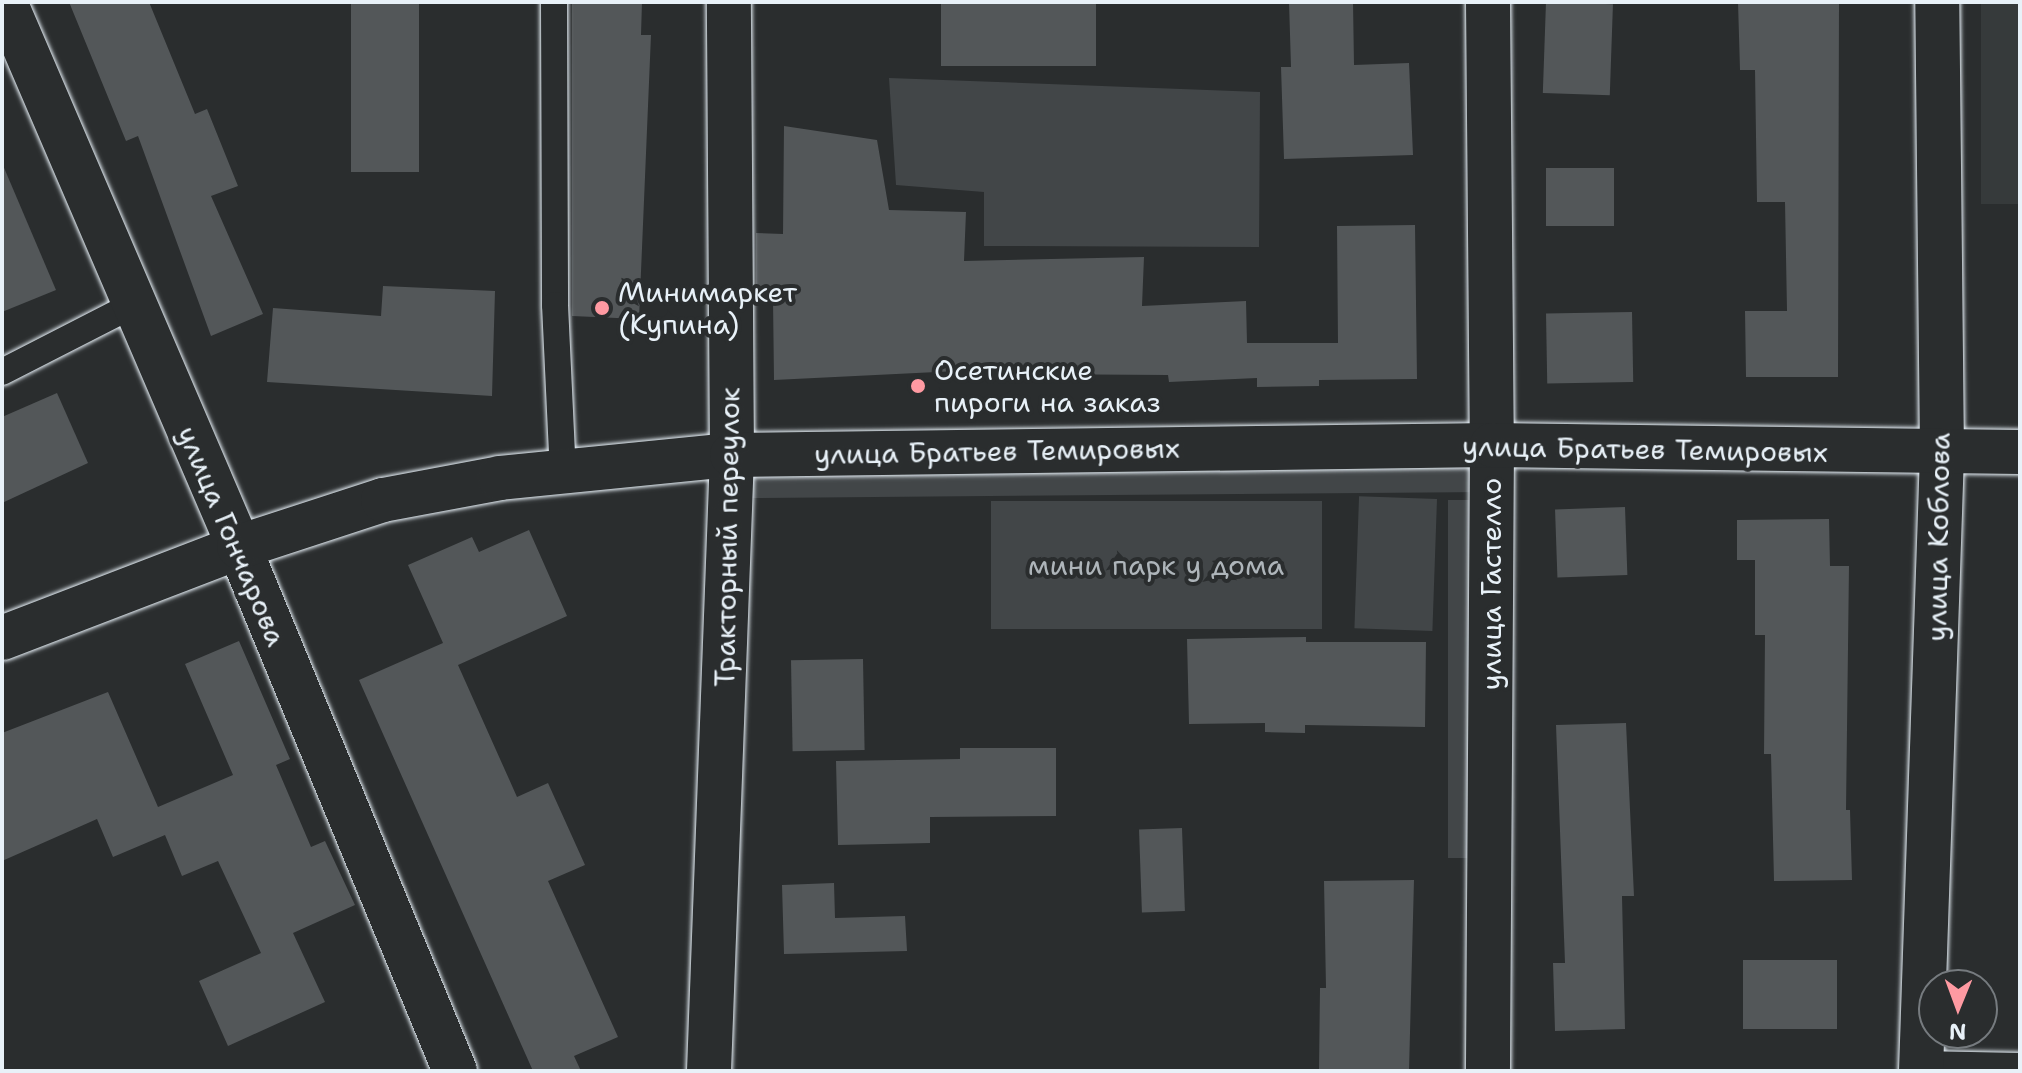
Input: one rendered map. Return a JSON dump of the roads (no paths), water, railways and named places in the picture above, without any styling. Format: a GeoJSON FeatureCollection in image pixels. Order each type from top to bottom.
{"type":"FeatureCollection","features":[{"type":"Feature","properties":{"kind":"street","name":"улица Гончарова"},"geometry":{"type":"LineString","coordinates":[[5,2],[131,306],[239,547],[455,1071]]}},
{"type":"Feature","properties":{"kind":"street","name":"Тракторный переулок"},"geometry":{"type":"LineString","coordinates":[[709,1071],[732,455],[729,2]]}},
{"type":"Feature","properties":{"kind":"street","name":"улица Гастелло"},"geometry":{"type":"LineString","coordinates":[[1488,2],[1492,445],[1488,1071]]}},
{"type":"Feature","properties":{"kind":"street","name":"улица Коблова"},"geometry":{"type":"LineString","coordinates":[[1921,1067],[1942,453],[1937,2]]}},
{"type":"Feature","properties":{"kind":"street","name":"улица Братьев Темировых"},"geometry":{"type":"LineString","coordinates":[[2,638],[239,547],[383,500],[563,473],[732,455],[1492,445],[2020,452]]}},
{"type":"Feature","properties":{"kind":"lane"},"geometry":{"type":"LineString","coordinates":[[554,2],[555,305],[563,473]]}},
{"type":"Feature","properties":{"kind":"lane"},"geometry":{"type":"LineString","coordinates":[[2,372],[131,306]]}},
{"type":"Feature","properties":{"kind":"lane"},"geometry":{"type":"LineString","coordinates":[[1921,1067],[2020,1066]]}},
{"type":"Feature","properties":{"kind":"place","name":"Минимаркет (Купина)"},"geometry":{"type":"Point","coordinates":[602,308]}},
{"type":"Feature","properties":{"kind":"place","name":"Осетинские пироги на заказ"},"geometry":{"type":"Point","coordinates":[918,386]}},
{"type":"Feature","properties":{"kind":"park label","name":"мини парк у дома"},"geometry":{"type":"Point","coordinates":[1156,565]}}]}
